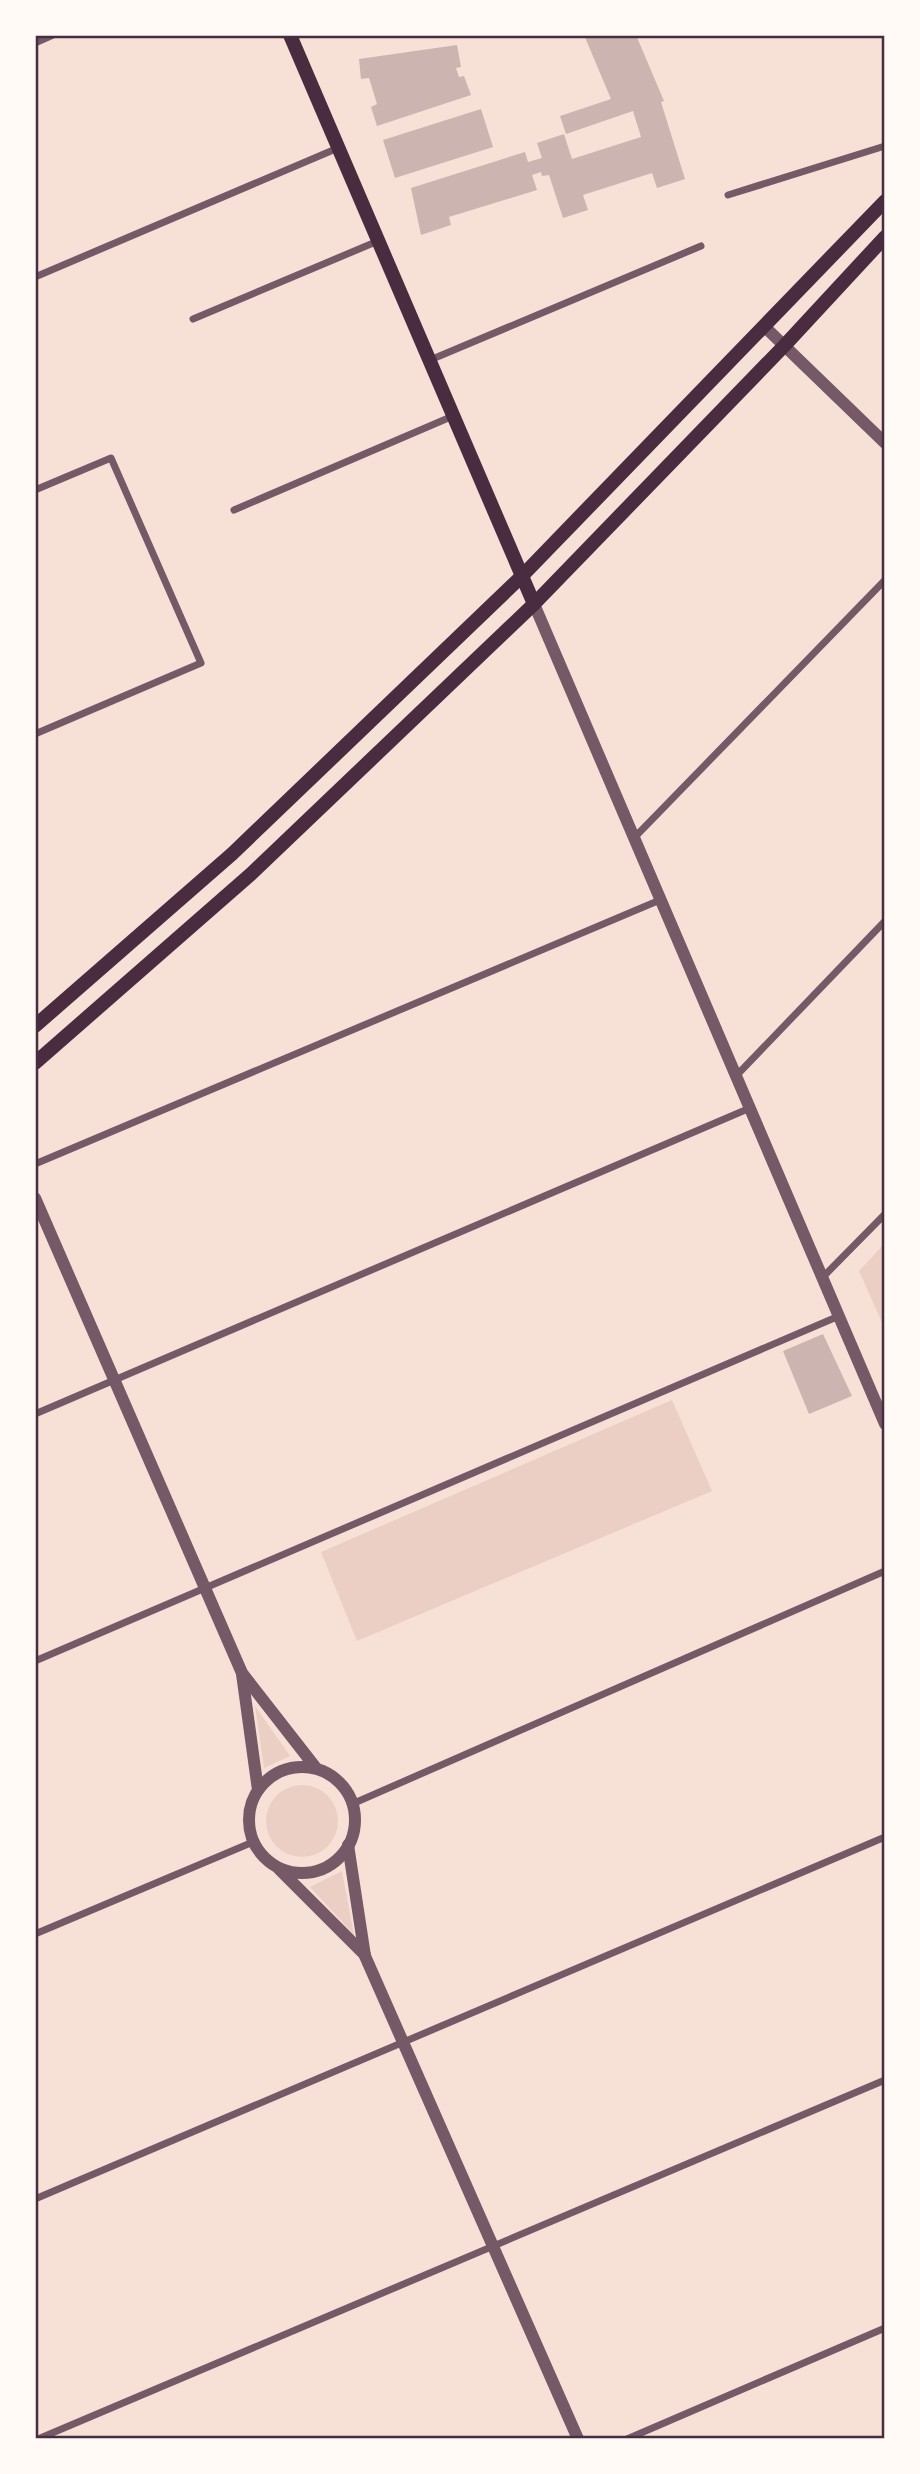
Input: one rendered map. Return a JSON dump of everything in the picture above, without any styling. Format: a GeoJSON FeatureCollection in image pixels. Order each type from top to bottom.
{"type":"FeatureCollection","features":[{"type":"Feature","properties":{"kind":"main road"},"geometry":{"type":"LineString","coordinates":[[290,35],[534,604]]}},
{"type":"Feature","properties":{"kind":"main road"},"geometry":{"type":"LineString","coordinates":[[35,1026],[232,855],[522,576],[765,328],[885,201]]}},
{"type":"Feature","properties":{"kind":"main road"},"geometry":{"type":"LineString","coordinates":[[35,1063],[251,874],[534,604],[784,346],[885,237]]}},
{"type":"Feature","properties":{"kind":"street"},"geometry":{"type":"LineString","coordinates":[[35,43],[53,35]]}},
{"type":"Feature","properties":{"kind":"street"},"geometry":{"type":"LineString","coordinates":[[728,195],[885,146]]}},
{"type":"Feature","properties":{"kind":"street"},"geometry":{"type":"LineString","coordinates":[[35,277],[338,148]]}},
{"type":"Feature","properties":{"kind":"street"},"geometry":{"type":"LineString","coordinates":[[193,319],[378,241]]}},
{"type":"Feature","properties":{"kind":"street"},"geometry":{"type":"LineString","coordinates":[[430,360],[701,246]]}},
{"type":"Feature","properties":{"kind":"street"},"geometry":{"type":"LineString","coordinates":[[765,328],[885,443]]}},
{"type":"Feature","properties":{"kind":"street"},"geometry":{"type":"LineString","coordinates":[[234,510],[453,416]]}},
{"type":"Feature","properties":{"kind":"street"},"geometry":{"type":"LineString","coordinates":[[35,490],[111,458],[201,663],[35,734]]}},
{"type":"Feature","properties":{"kind":"street"},"geometry":{"type":"LineString","coordinates":[[634,838],[885,580]]}},
{"type":"Feature","properties":{"kind":"street"},"geometry":{"type":"LineString","coordinates":[[534,604],[885,1424]]}},
{"type":"Feature","properties":{"kind":"street"},"geometry":{"type":"LineString","coordinates":[[35,1164],[660,900]]}},
{"type":"Feature","properties":{"kind":"street"},"geometry":{"type":"LineString","coordinates":[[736,1076],[885,921]]}},
{"type":"Feature","properties":{"kind":"street"},"geometry":{"type":"LineString","coordinates":[[35,1415],[750,1108]]}},
{"type":"Feature","properties":{"kind":"street"},"geometry":{"type":"LineString","coordinates":[[35,1198],[242,1673],[316,1768]]}},
{"type":"Feature","properties":{"kind":"street"},"geometry":{"type":"LineString","coordinates":[[822,1278],[885,1214]]}},
{"type":"Feature","properties":{"kind":"street"},"geometry":{"type":"LineString","coordinates":[[35,1661],[839,1316]]}},
{"type":"Feature","properties":{"kind":"street"},"geometry":{"type":"LineString","coordinates":[[352,1804],[885,1571]]}},
{"type":"Feature","properties":{"kind":"street"},"geometry":{"type":"LineString","coordinates":[[242,1673],[258,1790]]}},
{"type":"Feature","properties":{"kind":"street"},"geometry":{"type":"LineString","coordinates":[[366,1955],[263,1856],[253,1842],[248,1825],[250,1806],[258,1790],[269,1778],[283,1770],[299,1766],[316,1768],[332,1776],[344,1788],[352,1804],[355,1818],[348,1845],[366,1955],[578,2439]]}},
{"type":"Feature","properties":{"kind":"street"},"geometry":{"type":"LineString","coordinates":[[35,2199],[885,1837]]}},
{"type":"Feature","properties":{"kind":"street"},"geometry":{"type":"LineString","coordinates":[[35,1934],[253,1842]]}},
{"type":"Feature","properties":{"kind":"street"},"geometry":{"type":"LineString","coordinates":[[276,1866],[292,1872],[324,1868],[348,1845]]}},
{"type":"Feature","properties":{"kind":"street"},"geometry":{"type":"LineString","coordinates":[[38,2439],[885,2080]]}},
{"type":"Feature","properties":{"kind":"street"},"geometry":{"type":"LineString","coordinates":[[627,2439],[885,2328]]}},
{"type":"Feature","properties":{"kind":"shaded area"},"geometry":{"type":"Polygon","coordinates":[[[885,1243],[885,1329],[859,1271],[885,1243]]]}},
{"type":"Feature","properties":{"kind":"shaded area"},"geometry":{"type":"Polygon","coordinates":[[[672,1400],[712,1491],[357,1641],[321,1552],[672,1400]]]}},
{"type":"Feature","properties":{"kind":"shaded area"},"geometry":{"type":"Polygon","coordinates":[[[255,1706],[290,1756],[264,1768],[255,1706]]]}},
{"type":"Feature","properties":{"kind":"shaded area"},"geometry":{"type":"Polygon","coordinates":[[[302,1785],[322,1791],[332,1801],[338,1821],[332,1841],[322,1851],[302,1857],[282,1851],[272,1841],[266,1821],[272,1801],[282,1791],[302,1785]]]}},
{"type":"Feature","properties":{"kind":"shaded area"},"geometry":{"type":"Polygon","coordinates":[[[342,1871],[354,1935],[310,1887],[342,1871]]]}},
{"type":"Feature","properties":{"kind":"building"},"geometry":{"type":"Polygon","coordinates":[[[584,35],[636,35],[664,101],[661,102],[685,179],[657,188],[652,173],[583,195],[588,210],[563,218],[549,175],[542,176],[541,172],[532,175],[537,190],[449,217],[451,225],[421,235],[411,188],[525,152],[528,162],[542,158],[537,143],[564,134],[572,159],[641,137],[633,111],[566,134],[560,116],[611,99],[584,35]]]}},
{"type":"Feature","properties":{"kind":"building"},"geometry":{"type":"Polygon","coordinates":[[[457,45],[461,67],[456,68],[459,77],[464,76],[471,95],[377,126],[371,107],[377,104],[369,78],[361,79],[359,59],[457,45]]]}},
{"type":"Feature","properties":{"kind":"building"},"geometry":{"type":"Polygon","coordinates":[[[481,109],[493,147],[395,178],[383,140],[481,109]]]}},
{"type":"Feature","properties":{"kind":"building"},"geometry":{"type":"Polygon","coordinates":[[[823,1334],[852,1396],[809,1414],[783,1351],[823,1334]]]}}]}
